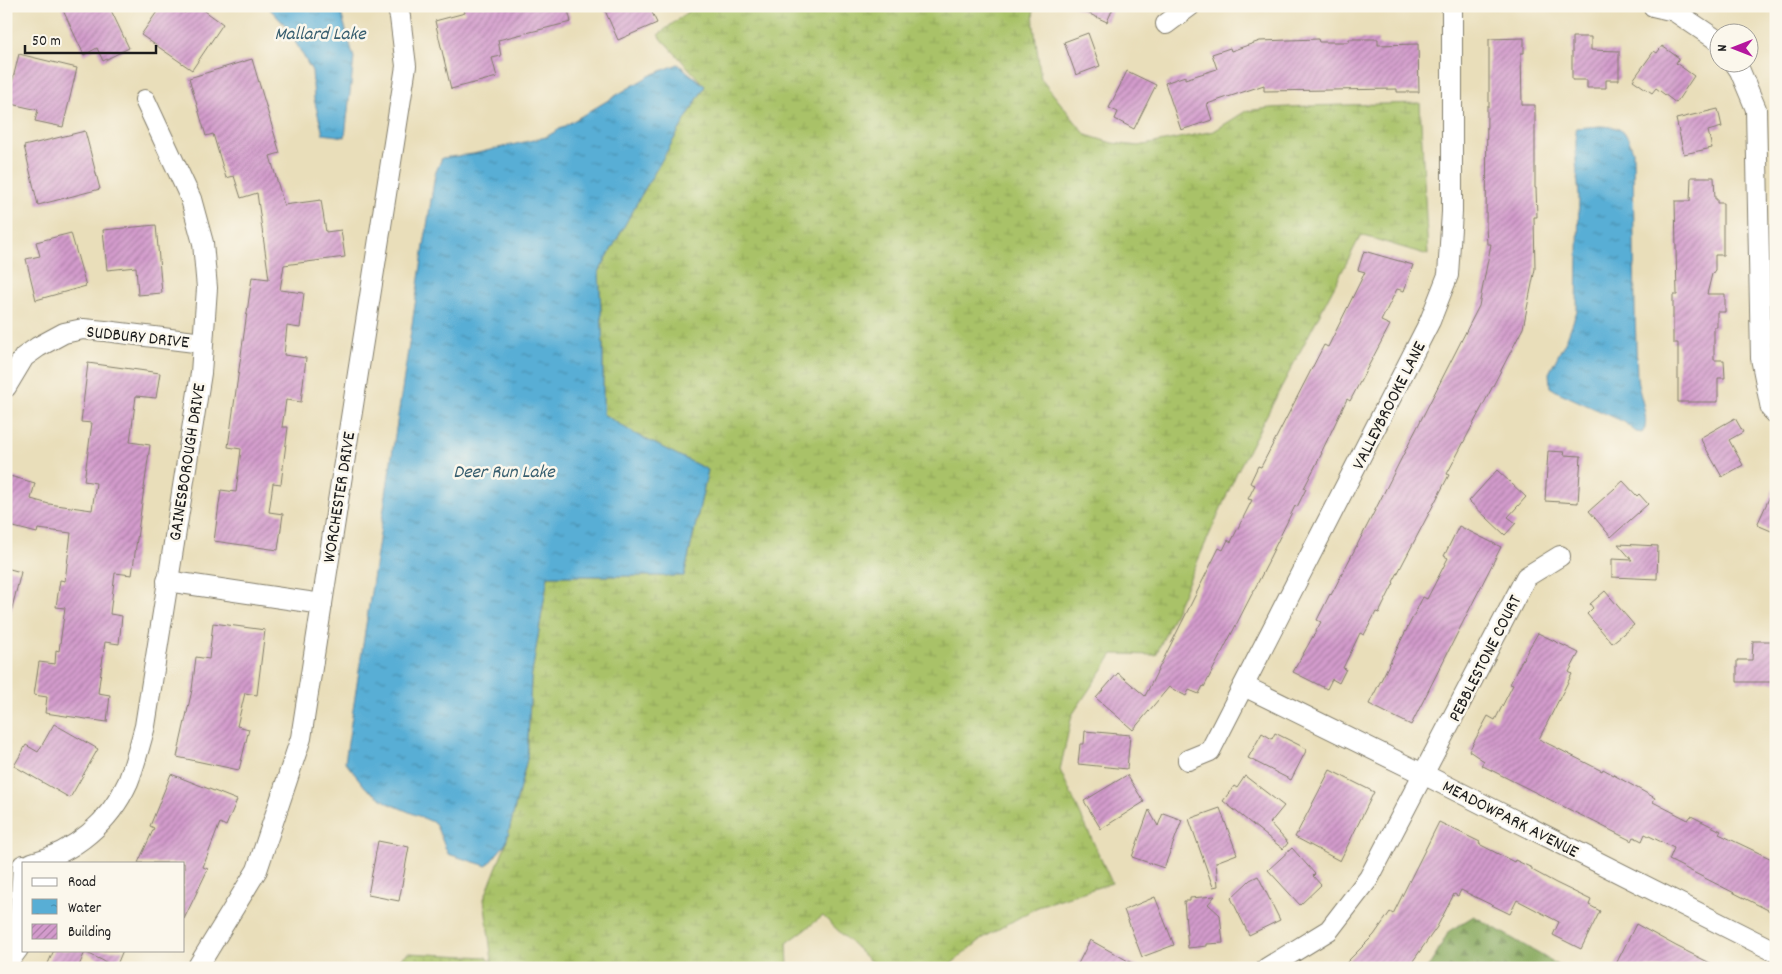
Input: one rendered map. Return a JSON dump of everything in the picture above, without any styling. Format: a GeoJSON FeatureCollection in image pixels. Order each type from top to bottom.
{"type":"FeatureCollection","features":[{"type":"Feature","properties":{"kind":"street","name":"WORCHESTER DRIVE"},"geometry":{"type":"LineString","coordinates":[[197,968],[257,870],[301,738],[406,66],[397,6]]}},
{"type":"Feature","properties":{"kind":"street"},"geometry":{"type":"LineString","coordinates":[[1166,24],[1190,6]]}},
{"type":"Feature","properties":{"kind":"street","name":"VALLEYBROOKE LANE"},"geometry":{"type":"LineString","coordinates":[[1188,760],[1210,751],[1430,321],[1448,275],[1452,212],[1452,6]]}},
{"type":"Feature","properties":{"kind":"street"},"geometry":{"type":"LineString","coordinates":[[1653,6],[1674,11],[1710,35]]}},
{"type":"Feature","properties":{"kind":"street"},"geometry":{"type":"LineString","coordinates":[[1741,72],[1756,109],[1761,358],[1771,409],[1776,414]]}},
{"type":"Feature","properties":{"kind":"street","name":"GAINESBOROUGH DRIVE"},"geometry":{"type":"LineString","coordinates":[[34,862],[48,859],[72,846],[97,827],[117,804],[128,780],[145,726],[200,373],[207,288],[203,244],[191,199],[144,100]]}},
{"type":"Feature","properties":{"kind":"street","name":"SUDBURY DRIVE"},"geometry":{"type":"LineString","coordinates":[[6,387],[24,358],[38,347],[64,333],[83,329],[98,330],[203,343]]}},
{"type":"Feature","properties":{"kind":"street","name":"PEBBLESTONE COURT"},"geometry":{"type":"LineString","coordinates":[[1267,968],[1329,930],[1370,878],[1526,577],[1560,556]]}},
{"type":"Feature","properties":{"kind":"street"},"geometry":{"type":"LineString","coordinates":[[167,581],[322,604]]}},
{"type":"Feature","properties":{"kind":"street","name":"MEADOWPARK AVENUE"},"geometry":{"type":"LineString","coordinates":[[1244,686],[1776,952]]}},
{"type":"Feature","properties":{"kind":"street","name":"GAINESBOROUGH DRIVE"},"geometry":{"type":"LineString","coordinates":[[6,965],[18,948],[21,865]]}},
{"type":"Feature","properties":{"kind":"green space"},"geometry":{"type":"Polygon","coordinates":[[[695,6],[1033,6],[1041,79],[1086,135],[1112,143],[1139,146],[1214,131],[1246,111],[1308,106],[1420,103],[1428,255],[1361,235],[1237,472],[1156,655],[1113,654],[1072,715],[1060,770],[1112,883],[1041,905],[983,938],[946,968],[877,968],[823,916],[787,943],[788,968],[493,968],[484,899],[506,843],[527,759],[531,679],[548,576],[684,576],[708,470],[635,434],[603,414],[603,347],[599,272],[705,86],[658,35],[695,6]]]}},
{"type":"Feature","properties":{"kind":"green space"},"geometry":{"type":"Polygon","coordinates":[[[1474,916],[1563,968],[1426,968],[1431,963],[1449,931],[1474,916]]]}},
{"type":"Feature","properties":{"kind":"green space"},"geometry":{"type":"Polygon","coordinates":[[[408,953],[487,957],[491,962],[491,968],[400,968],[400,959],[408,953]]]}},
{"type":"Feature","properties":{"kind":"water","name":"Mallard Lake"},"geometry":{"type":"Polygon","coordinates":[[[267,6],[339,6],[354,58],[345,137],[323,134],[314,99],[312,71],[286,26],[267,6]]]}},
{"type":"Feature","properties":{"kind":"water","name":"Deer Run Lake"},"geometry":{"type":"Polygon","coordinates":[[[678,64],[705,86],[599,272],[603,347],[603,414],[635,434],[708,470],[684,576],[548,576],[531,679],[527,759],[506,843],[487,866],[448,854],[435,823],[388,803],[366,788],[345,762],[435,174],[442,158],[473,154],[546,137],[649,76],[678,64]]]}},
{"type":"Feature","properties":{"kind":"water"},"geometry":{"type":"Polygon","coordinates":[[[1613,127],[1622,131],[1628,138],[1633,151],[1637,378],[1646,422],[1642,433],[1636,432],[1624,422],[1550,387],[1549,373],[1567,338],[1577,311],[1579,196],[1576,128],[1613,127]]]}},
{"type":"Feature","properties":{"kind":"building"},"geometry":{"type":"Polygon","coordinates":[[[61,6],[109,6],[129,48],[103,61],[97,48],[84,55],[61,6]]]}},
{"type":"Feature","properties":{"kind":"building"},"geometry":{"type":"Polygon","coordinates":[[[161,6],[174,6],[185,13],[190,6],[198,6],[223,24],[192,70],[141,35],[161,6]]]}},
{"type":"Feature","properties":{"kind":"building"},"geometry":{"type":"Polygon","coordinates":[[[463,6],[567,6],[571,22],[498,40],[501,56],[492,58],[497,77],[451,89],[435,21],[465,13],[463,6]]]}},
{"type":"Feature","properties":{"kind":"building"},"geometry":{"type":"Polygon","coordinates":[[[603,6],[649,6],[657,23],[618,40],[603,6]]]}},
{"type":"Feature","properties":{"kind":"building"},"geometry":{"type":"Polygon","coordinates":[[[1072,6],[1114,6],[1107,22],[1072,6]]]}},
{"type":"Feature","properties":{"kind":"building"},"geometry":{"type":"Polygon","coordinates":[[[1088,33],[1100,66],[1076,75],[1064,42],[1088,33]]]}},
{"type":"Feature","properties":{"kind":"building"},"geometry":{"type":"Polygon","coordinates":[[[1572,37],[1591,37],[1591,50],[1619,51],[1619,80],[1606,80],[1606,88],[1587,88],[1587,80],[1572,80],[1572,37]]]}},
{"type":"Feature","properties":{"kind":"building"},"geometry":{"type":"Polygon","coordinates":[[[1524,38],[1524,53],[1521,53],[1522,105],[1535,105],[1537,217],[1534,217],[1535,269],[1523,328],[1447,474],[1449,475],[1393,582],[1379,613],[1376,612],[1364,635],[1360,633],[1343,668],[1346,669],[1339,683],[1332,679],[1327,689],[1293,672],[1321,622],[1317,620],[1330,594],[1368,524],[1479,306],[1491,244],[1487,244],[1486,226],[1489,39],[1524,38]]]}},
{"type":"Feature","properties":{"kind":"building"},"geometry":{"type":"Polygon","coordinates":[[[1318,39],[1319,42],[1349,42],[1349,39],[1378,39],[1378,45],[1418,44],[1419,92],[1397,92],[1397,89],[1264,91],[1264,85],[1207,104],[1212,120],[1181,130],[1165,83],[1185,76],[1185,79],[1217,69],[1212,54],[1230,48],[1231,51],[1260,41],[1318,39]]]}},
{"type":"Feature","properties":{"kind":"building"},"geometry":{"type":"Polygon","coordinates":[[[1662,46],[1679,58],[1676,63],[1694,76],[1676,103],[1656,88],[1652,93],[1633,80],[1654,51],[1657,53],[1662,46]]]}},
{"type":"Feature","properties":{"kind":"building"},"geometry":{"type":"Polygon","coordinates":[[[19,54],[77,68],[63,127],[35,121],[38,110],[7,103],[19,54]]]}},
{"type":"Feature","properties":{"kind":"building"},"geometry":{"type":"Polygon","coordinates":[[[252,59],[280,153],[270,156],[284,205],[321,200],[326,232],[341,230],[345,257],[284,265],[280,290],[304,293],[300,328],[287,326],[284,355],[306,358],[301,402],[286,400],[282,427],[288,427],[281,484],[273,483],[269,512],[283,514],[278,550],[214,541],[221,490],[236,492],[241,449],[228,447],[252,277],[269,279],[257,193],[241,198],[234,176],[226,178],[213,134],[206,136],[189,78],[252,59]]]}},
{"type":"Feature","properties":{"kind":"building"},"geometry":{"type":"Polygon","coordinates":[[[1127,71],[1156,85],[1134,129],[1115,119],[1118,112],[1109,108],[1127,71]]]}},
{"type":"Feature","properties":{"kind":"building"},"geometry":{"type":"Polygon","coordinates":[[[1718,109],[1722,127],[1708,131],[1712,148],[1684,154],[1676,119],[1718,109]]]}},
{"type":"Feature","properties":{"kind":"building"},"geometry":{"type":"Polygon","coordinates":[[[85,131],[100,189],[38,205],[24,146],[85,131]]]}},
{"type":"Feature","properties":{"kind":"building"},"geometry":{"type":"Polygon","coordinates":[[[1691,177],[1714,177],[1715,199],[1717,199],[1717,203],[1723,203],[1723,255],[1715,255],[1715,270],[1712,274],[1707,294],[1725,294],[1725,312],[1717,312],[1717,327],[1714,327],[1714,360],[1724,360],[1725,378],[1718,378],[1718,402],[1678,402],[1678,343],[1673,343],[1673,295],[1677,295],[1675,201],[1690,201],[1691,177]]]}},
{"type":"Feature","properties":{"kind":"building"},"geometry":{"type":"Polygon","coordinates":[[[156,225],[162,293],[138,295],[136,267],[107,270],[103,230],[156,225]]]}},
{"type":"Feature","properties":{"kind":"building"},"geometry":{"type":"Polygon","coordinates":[[[71,233],[86,286],[36,300],[26,259],[40,256],[36,242],[71,233]]]}},
{"type":"Feature","properties":{"kind":"building"},"geometry":{"type":"Polygon","coordinates":[[[1364,251],[1413,265],[1404,291],[1397,289],[1381,321],[1390,325],[1350,401],[1347,399],[1304,488],[1306,489],[1297,507],[1295,506],[1204,687],[1199,694],[1189,690],[1186,696],[1169,687],[1133,730],[1096,698],[1118,673],[1145,696],[1219,548],[1223,550],[1228,540],[1231,542],[1252,500],[1248,499],[1255,485],[1250,483],[1258,466],[1261,467],[1324,345],[1328,347],[1365,272],[1358,270],[1364,251]]]}},
{"type":"Feature","properties":{"kind":"building"},"geometry":{"type":"Polygon","coordinates":[[[88,363],[160,373],[156,398],[136,396],[130,442],[150,445],[132,575],[115,573],[110,614],[122,616],[119,644],[105,642],[98,693],[110,695],[107,722],[45,713],[47,697],[34,695],[39,662],[55,664],[56,650],[59,651],[65,608],[56,607],[60,580],[65,581],[71,533],[38,529],[37,533],[6,525],[6,475],[35,483],[31,499],[49,504],[92,510],[96,483],[84,481],[92,423],[81,422],[88,363]]]}},
{"type":"Feature","properties":{"kind":"building"},"geometry":{"type":"Polygon","coordinates":[[[1735,418],[1743,432],[1729,440],[1743,465],[1722,477],[1700,438],[1735,418]]]}},
{"type":"Feature","properties":{"kind":"building"},"geometry":{"type":"Polygon","coordinates":[[[1548,451],[1565,452],[1564,455],[1581,456],[1578,503],[1545,501],[1548,451]]]}},
{"type":"Feature","properties":{"kind":"building"},"geometry":{"type":"Polygon","coordinates":[[[1497,470],[1526,497],[1508,517],[1516,523],[1505,535],[1469,501],[1497,470]]]}},
{"type":"Feature","properties":{"kind":"building"},"geometry":{"type":"Polygon","coordinates":[[[1623,481],[1637,496],[1639,494],[1648,504],[1611,537],[1589,511],[1623,481]]]}},
{"type":"Feature","properties":{"kind":"building"},"geometry":{"type":"Polygon","coordinates":[[[1776,483],[1776,533],[1757,525],[1776,483]]]}},
{"type":"Feature","properties":{"kind":"building"},"geometry":{"type":"Polygon","coordinates":[[[1459,526],[1501,547],[1411,725],[1369,704],[1423,597],[1427,599],[1448,558],[1444,556],[1459,526]]]}},
{"type":"Feature","properties":{"kind":"building"},"geometry":{"type":"Polygon","coordinates":[[[1618,544],[1658,546],[1657,579],[1612,577],[1612,559],[1632,560],[1618,544]]]}},
{"type":"Feature","properties":{"kind":"building"},"geometry":{"type":"Polygon","coordinates":[[[6,568],[21,572],[11,612],[6,611],[6,568]]]}},
{"type":"Feature","properties":{"kind":"building"},"geometry":{"type":"Polygon","coordinates":[[[1605,591],[1634,625],[1612,643],[1587,614],[1593,608],[1590,604],[1605,591]]]}},
{"type":"Feature","properties":{"kind":"building"},"geometry":{"type":"Polygon","coordinates":[[[213,623],[265,630],[257,695],[245,693],[237,726],[249,729],[239,770],[177,757],[192,690],[196,657],[209,659],[213,623]]]}},
{"type":"Feature","properties":{"kind":"building"},"geometry":{"type":"Polygon","coordinates":[[[1538,633],[1579,653],[1569,672],[1572,674],[1539,739],[1602,771],[1603,769],[1655,798],[1653,802],[1688,820],[1691,816],[1721,831],[1719,834],[1776,861],[1776,900],[1770,911],[1669,860],[1674,848],[1645,834],[1642,841],[1634,837],[1632,841],[1481,765],[1484,761],[1469,751],[1488,716],[1495,720],[1513,685],[1510,684],[1538,633]]]}},
{"type":"Feature","properties":{"kind":"building"},"geometry":{"type":"Polygon","coordinates":[[[1753,641],[1776,641],[1776,682],[1737,682],[1737,660],[1752,660],[1753,641]]]}},
{"type":"Feature","properties":{"kind":"building"},"geometry":{"type":"Polygon","coordinates":[[[54,724],[98,749],[70,798],[14,766],[26,745],[38,752],[54,724]]]}},
{"type":"Feature","properties":{"kind":"building"},"geometry":{"type":"Polygon","coordinates":[[[1085,731],[1130,735],[1127,769],[1078,764],[1080,744],[1084,744],[1085,731]]]}},
{"type":"Feature","properties":{"kind":"building"},"geometry":{"type":"Polygon","coordinates":[[[1262,733],[1272,739],[1275,733],[1307,749],[1291,780],[1248,758],[1262,733]]]}},
{"type":"Feature","properties":{"kind":"building"},"geometry":{"type":"Polygon","coordinates":[[[1330,770],[1374,792],[1340,861],[1295,837],[1330,770]]]}},
{"type":"Feature","properties":{"kind":"building"},"geometry":{"type":"Polygon","coordinates":[[[171,774],[237,800],[226,826],[220,823],[203,867],[208,869],[185,917],[185,862],[138,862],[154,828],[150,826],[171,774]]]}},
{"type":"Feature","properties":{"kind":"building"},"geometry":{"type":"Polygon","coordinates":[[[1127,775],[1144,802],[1101,829],[1084,801],[1127,775]]]}},
{"type":"Feature","properties":{"kind":"building"},"geometry":{"type":"Polygon","coordinates":[[[1245,776],[1284,806],[1270,823],[1288,843],[1283,849],[1223,801],[1234,786],[1237,788],[1245,776]]]}},
{"type":"Feature","properties":{"kind":"building"},"geometry":{"type":"Polygon","coordinates":[[[1220,808],[1237,854],[1216,862],[1218,886],[1213,887],[1189,819],[1220,808]]]}},
{"type":"Feature","properties":{"kind":"building"},"geometry":{"type":"Polygon","coordinates":[[[1149,810],[1158,826],[1163,813],[1182,820],[1164,868],[1132,857],[1149,810]]]}},
{"type":"Feature","properties":{"kind":"building"},"geometry":{"type":"Polygon","coordinates":[[[1439,822],[1480,842],[1479,844],[1514,862],[1515,860],[1532,868],[1532,870],[1591,900],[1589,905],[1600,911],[1581,949],[1553,935],[1559,922],[1517,900],[1510,914],[1461,890],[1458,896],[1454,894],[1437,927],[1408,968],[1341,968],[1374,935],[1390,912],[1393,914],[1439,822]]]}},
{"type":"Feature","properties":{"kind":"building"},"geometry":{"type":"Polygon","coordinates":[[[378,841],[409,847],[399,901],[368,895],[378,841]]]}},
{"type":"Feature","properties":{"kind":"building"},"geometry":{"type":"Polygon","coordinates":[[[1292,848],[1315,874],[1313,876],[1321,885],[1300,905],[1268,870],[1292,848]]]}},
{"type":"Feature","properties":{"kind":"building"},"geometry":{"type":"Polygon","coordinates":[[[1258,876],[1280,920],[1249,935],[1231,898],[1250,880],[1258,876]]]}},
{"type":"Feature","properties":{"kind":"building"},"geometry":{"type":"Polygon","coordinates":[[[1215,896],[1208,904],[1220,915],[1223,943],[1188,948],[1184,901],[1190,901],[1190,898],[1215,896]]]}},
{"type":"Feature","properties":{"kind":"building"},"geometry":{"type":"Polygon","coordinates":[[[1155,897],[1174,945],[1142,957],[1124,910],[1155,897]]]}},
{"type":"Feature","properties":{"kind":"building"},"geometry":{"type":"Polygon","coordinates":[[[1636,924],[1676,946],[1720,968],[1614,968],[1636,924]]]}},
{"type":"Feature","properties":{"kind":"building"},"geometry":{"type":"Polygon","coordinates":[[[1090,940],[1141,968],[1076,968],[1090,940]]]}},
{"type":"Feature","properties":{"kind":"building"},"geometry":{"type":"Polygon","coordinates":[[[53,952],[85,952],[78,968],[46,968],[53,952]]]}},
{"type":"Feature","properties":{"kind":"building"},"geometry":{"type":"Polygon","coordinates":[[[85,952],[122,952],[116,967],[85,952]]]}}]}
